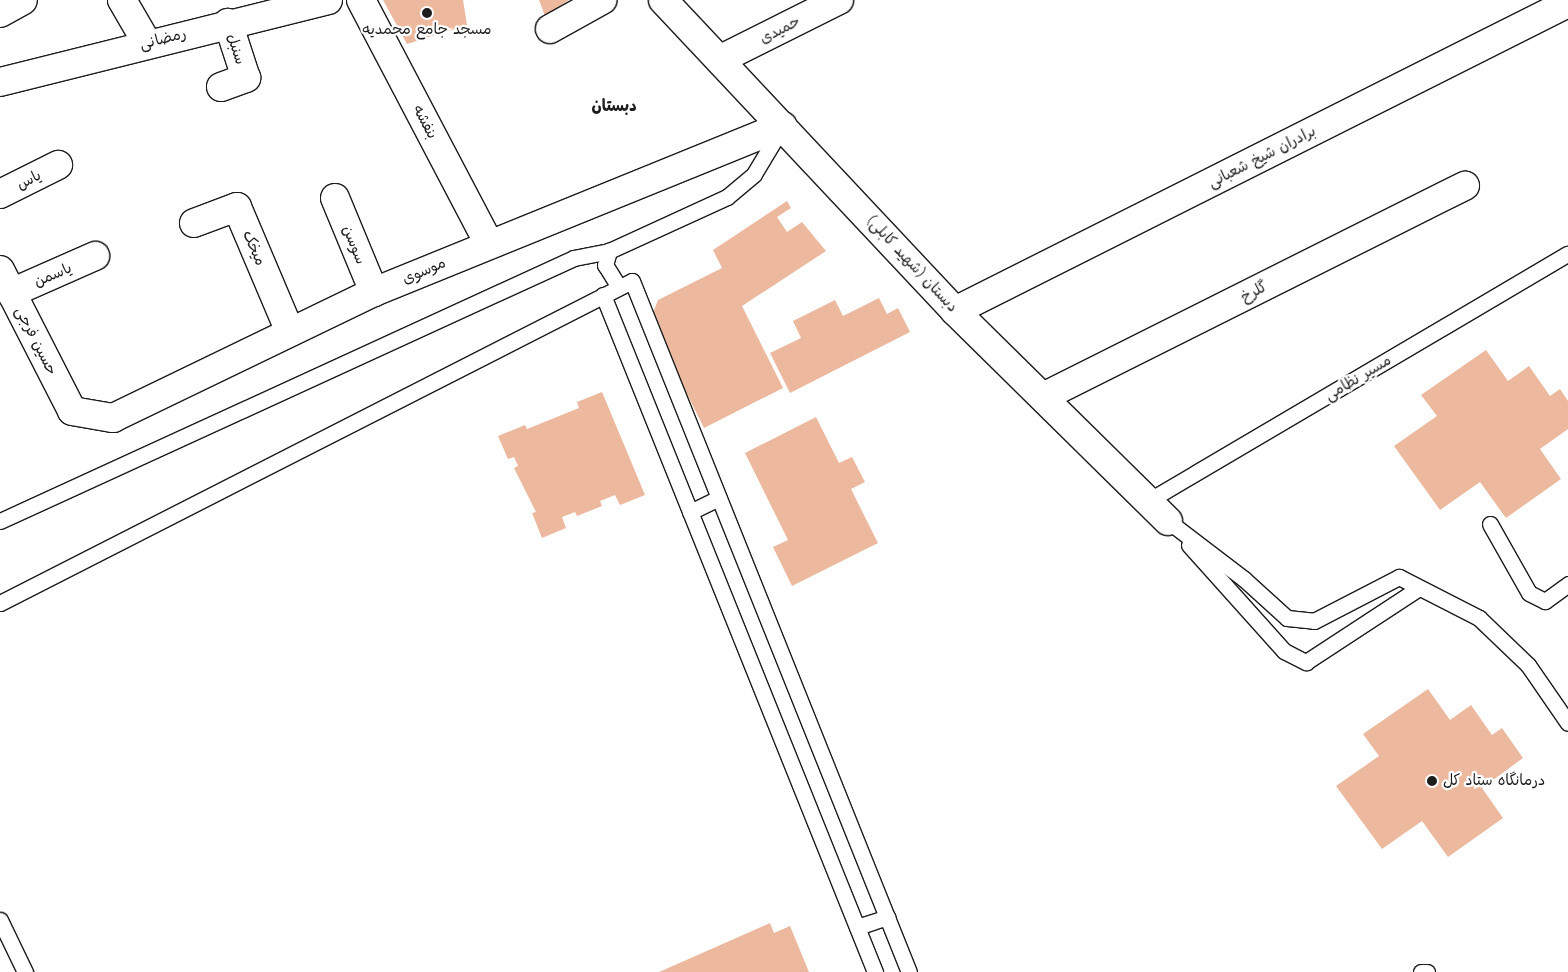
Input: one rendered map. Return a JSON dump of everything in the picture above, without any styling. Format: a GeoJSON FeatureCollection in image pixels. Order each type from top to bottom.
{"type":"FeatureCollection","features":[{"type":"Feature","properties":{"kind":"street"},"geometry":{"type":"LineString","coordinates":[[0,13],[23,0]]}},
{"type":"Feature","properties":{"kind":"street"},"geometry":{"type":"LineString","coordinates":[[122,0],[147,42]]}},
{"type":"Feature","properties":{"kind":"street","name":"رمضانی"},"geometry":{"type":"LineString","coordinates":[[0,82],[147,42],[328,0]]}},
{"type":"Feature","properties":{"kind":"street","name":"بنفشه"},"geometry":{"type":"LineString","coordinates":[[361,0],[489,244]]}},
{"type":"Feature","properties":{"kind":"street"},"geometry":{"type":"LineString","coordinates":[[550,29],[602,0]]}},
{"type":"Feature","properties":{"kind":"street","name":"دبستان (شهید کابلی)"},"geometry":{"type":"LineString","coordinates":[[663,0],[721,59],[955,311],[1168,521]]}},
{"type":"Feature","properties":{"kind":"street","name":"حمیدی"},"geometry":{"type":"LineString","coordinates":[[721,59],[839,0]]}},
{"type":"Feature","properties":{"kind":"street","name":"برادران شیخ شعبانی"},"geometry":{"type":"LineString","coordinates":[[955,311],[1568,3]]}},
{"type":"Feature","properties":{"kind":"street","name":"سنبل"},"geometry":{"type":"LineString","coordinates":[[221,87],[246,78],[228,23]]}},
{"type":"Feature","properties":{"kind":"street","name":"موسوی"},"geometry":{"type":"LineString","coordinates":[[72,411],[113,418],[374,292],[783,126]]}},
{"type":"Feature","properties":{"kind":"street","name":"یاس"},"geometry":{"type":"LineString","coordinates":[[0,194],[58,165]]}},
{"type":"Feature","properties":{"kind":"street","name":"گلرخ"},"geometry":{"type":"LineString","coordinates":[[1042,398],[1465,186]]}},
{"type":"Feature","properties":{"kind":"street","name":"سوسن"},"geometry":{"type":"LineString","coordinates":[[335,198],[374,292]]}},
{"type":"Feature","properties":{"kind":"street","name":"میخک"},"geometry":{"type":"LineString","coordinates":[[194,223],[236,207],[290,332]]}},
{"type":"Feature","properties":{"kind":"street","name":"یاسمن"},"geometry":{"type":"LineString","coordinates":[[6,281],[95,256]]}},
{"type":"Feature","properties":{"kind":"street","name":"حسین فرجی"},"geometry":{"type":"LineString","coordinates":[[6,281],[72,411]]}},
{"type":"Feature","properties":{"kind":"lane"},"geometry":{"type":"LineString","coordinates":[[0,521],[574,258],[609,251],[727,197],[754,174],[783,126]]}},
{"type":"Feature","properties":{"kind":"lane"},"geometry":{"type":"LineString","coordinates":[[609,251],[605,265],[625,284],[719,498],[909,972]]}},
{"type":"Feature","properties":{"kind":"lane","name":"مسیر نظامی"},"geometry":{"type":"LineString","coordinates":[[1148,501],[1568,254]]}},
{"type":"Feature","properties":{"kind":"lane"},"geometry":{"type":"LineString","coordinates":[[0,603],[625,284]]}},
{"type":"Feature","properties":{"kind":"lane"},"geometry":{"type":"LineString","coordinates":[[603,295],[875,972]]}},
{"type":"Feature","properties":{"kind":"lane"},"geometry":{"type":"LineString","coordinates":[[690,512],[719,498]]}},
{"type":"Feature","properties":{"kind":"lane"},"geometry":{"type":"LineString","coordinates":[[1168,521],[1244,578],[1287,618],[1314,621],[1399,578],[1479,618],[1528,665],[1568,724]]}},
{"type":"Feature","properties":{"kind":"lane"},"geometry":{"type":"LineString","coordinates":[[1168,521],[1284,651],[1306,662],[1419,588]]}},
{"type":"Feature","properties":{"kind":"lane"},"geometry":{"type":"LineString","coordinates":[[1490,524],[1529,593],[1545,601],[1568,584]]}},
{"type":"Feature","properties":{"kind":"lane"},"geometry":{"type":"LineString","coordinates":[[857,927],[887,917]]}},
{"type":"Feature","properties":{"kind":"lane"},"geometry":{"type":"LineString","coordinates":[[0,920],[25,972]]}},
{"type":"Feature","properties":{"kind":"lane"},"geometry":{"type":"LineString","coordinates":[[1420,972],[1427,972]]}},
{"type":"Feature","properties":{"kind":"building","name":"مسجد جامع محمدیه"},"geometry":{"type":"Polygon","coordinates":[[[383,0],[463,0],[467,25],[407,44],[383,0]]]}},
{"type":"Feature","properties":{"kind":"building"},"geometry":{"type":"Polygon","coordinates":[[[539,0],[569,0],[545,16],[539,0]]]}},
{"type":"Feature","properties":{"kind":"building"},"geometry":{"type":"Polygon","coordinates":[[[787,201],[791,208],[777,217],[787,232],[802,222],[826,251],[742,306],[783,388],[704,428],[650,320],[658,300],[722,268],[713,250],[787,201]]]}},
{"type":"Feature","properties":{"kind":"building"},"geometry":{"type":"Polygon","coordinates":[[[879,298],[887,314],[898,308],[910,332],[790,393],[770,353],[801,338],[793,321],[835,300],[843,316],[879,298]]]}},
{"type":"Feature","properties":{"kind":"building"},"geometry":{"type":"Polygon","coordinates":[[[1486,350],[1508,381],[1529,366],[1550,396],[1560,389],[1568,401],[1568,429],[1540,449],[1561,479],[1506,518],[1480,482],[1440,510],[1394,446],[1437,416],[1421,395],[1486,350]]]}},
{"type":"Feature","properties":{"kind":"building"},"geometry":{"type":"Polygon","coordinates":[[[602,392],[645,495],[620,505],[615,495],[600,501],[602,506],[577,516],[575,512],[562,517],[566,528],[542,538],[532,513],[536,512],[514,468],[518,466],[514,457],[508,459],[498,436],[525,425],[527,429],[579,408],[577,402],[602,392]]]}},
{"type":"Feature","properties":{"kind":"building"},"geometry":{"type":"Polygon","coordinates":[[[816,417],[839,463],[852,457],[865,482],[851,489],[878,543],[792,586],[773,547],[788,540],[745,453],[816,417]]]}},
{"type":"Feature","properties":{"kind":"building"},"geometry":{"type":"Polygon","coordinates":[[[1428,689],[1450,720],[1471,705],[1492,735],[1502,728],[1523,758],[1482,788],[1503,818],[1448,857],[1422,821],[1382,849],[1336,786],[1379,756],[1363,734],[1428,689]]]}},
{"type":"Feature","properties":{"kind":"building"},"geometry":{"type":"Polygon","coordinates":[[[770,923],[774,933],[790,926],[809,972],[659,972],[770,923]]]}},
{"type":"Feature","properties":{"kind":"place","name":"مسجد جامع محمدیه"},"geometry":{"type":"Point","coordinates":[427,13]}},
{"type":"Feature","properties":{"kind":"place","name":"درمانگاه ستاد کل"},"geometry":{"type":"Point","coordinates":[1432,781]}},
{"type":"Feature","properties":{"kind":"district","name":"دبستان"},"geometry":{"type":"Point","coordinates":[614,106]}}]}
